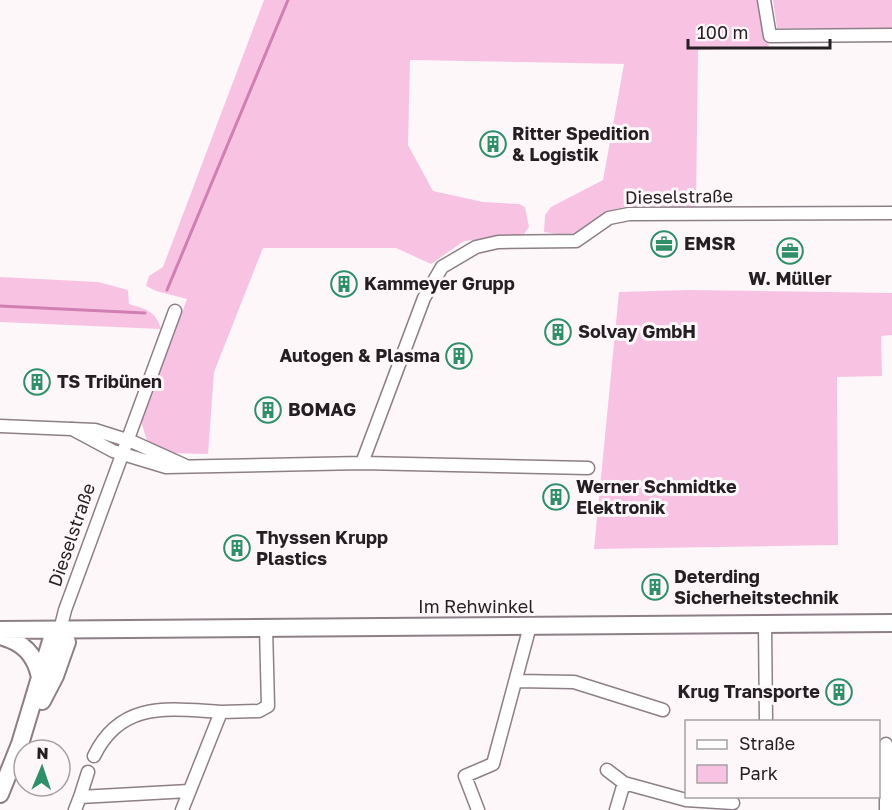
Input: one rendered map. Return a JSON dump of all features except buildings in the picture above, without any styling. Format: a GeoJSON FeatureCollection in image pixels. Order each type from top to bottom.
{"type":"FeatureCollection","features":[{"type":"Feature","properties":{"kind":"street"},"geometry":{"type":"LineString","coordinates":[[765,0],[770,36],[892,35]]}},
{"type":"Feature","properties":{"kind":"street","name":"Dieselstraße"},"geometry":{"type":"LineString","coordinates":[[362,463],[424,298],[442,267],[467,251],[498,242],[576,241],[609,218],[629,214],[892,213]]}},
{"type":"Feature","properties":{"kind":"street","name":"Dieselstraße"},"geometry":{"type":"LineString","coordinates":[[60,630],[65,610],[126,440],[175,311]]}},
{"type":"Feature","properties":{"kind":"street"},"geometry":{"type":"LineString","coordinates":[[0,426],[95,430],[126,440],[185,465]]}},
{"type":"Feature","properties":{"kind":"street"},"geometry":{"type":"LineString","coordinates":[[72,429],[121,454],[166,467],[362,463],[588,468]]}},
{"type":"Feature","properties":{"kind":"street","name":"Im Rehwinkel"},"geometry":{"type":"LineString","coordinates":[[0,630],[892,623]]}},
{"type":"Feature","properties":{"kind":"street"},"geometry":{"type":"LineString","coordinates":[[765,624],[765,720]]}},
{"type":"Feature","properties":{"kind":"street"},"geometry":{"type":"LineString","coordinates":[[478,810],[465,776],[493,764],[530,626]]}},
{"type":"Feature","properties":{"kind":"street"},"geometry":{"type":"LineString","coordinates":[[94,756],[100,744],[118,725],[136,714],[166,709],[221,712],[259,711],[268,706],[266,628]]}},
{"type":"Feature","properties":{"kind":"street"},"geometry":{"type":"LineString","coordinates":[[22,738],[51,641],[60,630],[67,642],[55,676],[23,738]]}},
{"type":"Feature","properties":{"kind":"street"},"geometry":{"type":"LineString","coordinates":[[0,636],[16,641],[25,648],[34,658],[40,680]]}},
{"type":"Feature","properties":{"kind":"street"},"geometry":{"type":"LineString","coordinates":[[517,681],[574,682],[663,710]]}},
{"type":"Feature","properties":{"kind":"street"},"geometry":{"type":"LineString","coordinates":[[182,810],[221,712]]}},
{"type":"Feature","properties":{"kind":"street"},"geometry":{"type":"LineString","coordinates":[[885,744],[886,810]]}},
{"type":"Feature","properties":{"kind":"street"},"geometry":{"type":"LineString","coordinates":[[0,794],[12,764]]}},
{"type":"Feature","properties":{"kind":"street"},"geometry":{"type":"LineString","coordinates":[[607,770],[624,783],[686,800],[733,803]]}},
{"type":"Feature","properties":{"kind":"street"},"geometry":{"type":"LineString","coordinates":[[75,810],[88,772]]}},
{"type":"Feature","properties":{"kind":"street"},"geometry":{"type":"LineString","coordinates":[[616,810],[624,783]]}},
{"type":"Feature","properties":{"kind":"street"},"geometry":{"type":"LineString","coordinates":[[80,797],[189,791]]}},
{"type":"Feature","properties":{"kind":"green space"},"geometry":{"type":"Polygon","coordinates":[[[264,0],[761,0],[769,47],[698,50],[696,208],[625,207],[604,213],[586,228],[572,234],[544,232],[545,215],[551,207],[603,180],[624,64],[410,60],[408,145],[433,191],[483,202],[519,204],[525,207],[529,227],[524,234],[516,236],[464,241],[431,264],[396,248],[263,248],[214,372],[208,454],[172,453],[147,441],[141,421],[187,299],[146,286],[149,276],[163,267],[264,0]]]}},
{"type":"Feature","properties":{"kind":"green space"},"geometry":{"type":"Polygon","coordinates":[[[773,0],[892,0],[892,28],[777,28],[773,0]]]}},
{"type":"Feature","properties":{"kind":"green space"},"geometry":{"type":"Polygon","coordinates":[[[0,277],[98,282],[128,290],[129,304],[153,314],[161,329],[0,322],[0,277]]]}},
{"type":"Feature","properties":{"kind":"green space"},"geometry":{"type":"Polygon","coordinates":[[[688,290],[892,293],[892,335],[881,336],[882,376],[837,377],[838,545],[594,549],[619,292],[688,290]]]}},
{"type":"Feature","properties":{"kind":"waterway"},"geometry":{"type":"LineString","coordinates":[[167,290],[288,0]]}},
{"type":"Feature","properties":{"kind":"waterway"},"geometry":{"type":"LineString","coordinates":[[0,306],[145,313]]}},
{"type":"Feature","properties":{"kind":"place","name":"Ritter Spedition & Logistik"},"geometry":{"type":"Point","coordinates":[493,144]}},
{"type":"Feature","properties":{"kind":"place","name":"EMSR"},"geometry":{"type":"Point","coordinates":[664,244]}},
{"type":"Feature","properties":{"kind":"place","name":"W. Müller"},"geometry":{"type":"Point","coordinates":[790,251]}},
{"type":"Feature","properties":{"kind":"place","name":"Kammeyer Grupp"},"geometry":{"type":"Point","coordinates":[344,284]}},
{"type":"Feature","properties":{"kind":"place","name":"Solvay GmbH"},"geometry":{"type":"Point","coordinates":[558,332]}},
{"type":"Feature","properties":{"kind":"place","name":"Autogen & Plasma"},"geometry":{"type":"Point","coordinates":[459,356]}},
{"type":"Feature","properties":{"kind":"place","name":"TS Tribünen"},"geometry":{"type":"Point","coordinates":[37,382]}},
{"type":"Feature","properties":{"kind":"place","name":"BOMAG"},"geometry":{"type":"Point","coordinates":[268,410]}},
{"type":"Feature","properties":{"kind":"place","name":"Werner Schmidtke Elektronik"},"geometry":{"type":"Point","coordinates":[556,497]}},
{"type":"Feature","properties":{"kind":"place","name":"Thyssen Krupp Plastics"},"geometry":{"type":"Point","coordinates":[237,548]}},
{"type":"Feature","properties":{"kind":"place","name":"Deterding Sicherheitstechnik"},"geometry":{"type":"Point","coordinates":[655,587]}},
{"type":"Feature","properties":{"kind":"place","name":"Krug Transporte"},"geometry":{"type":"Point","coordinates":[839,692]}}]}
